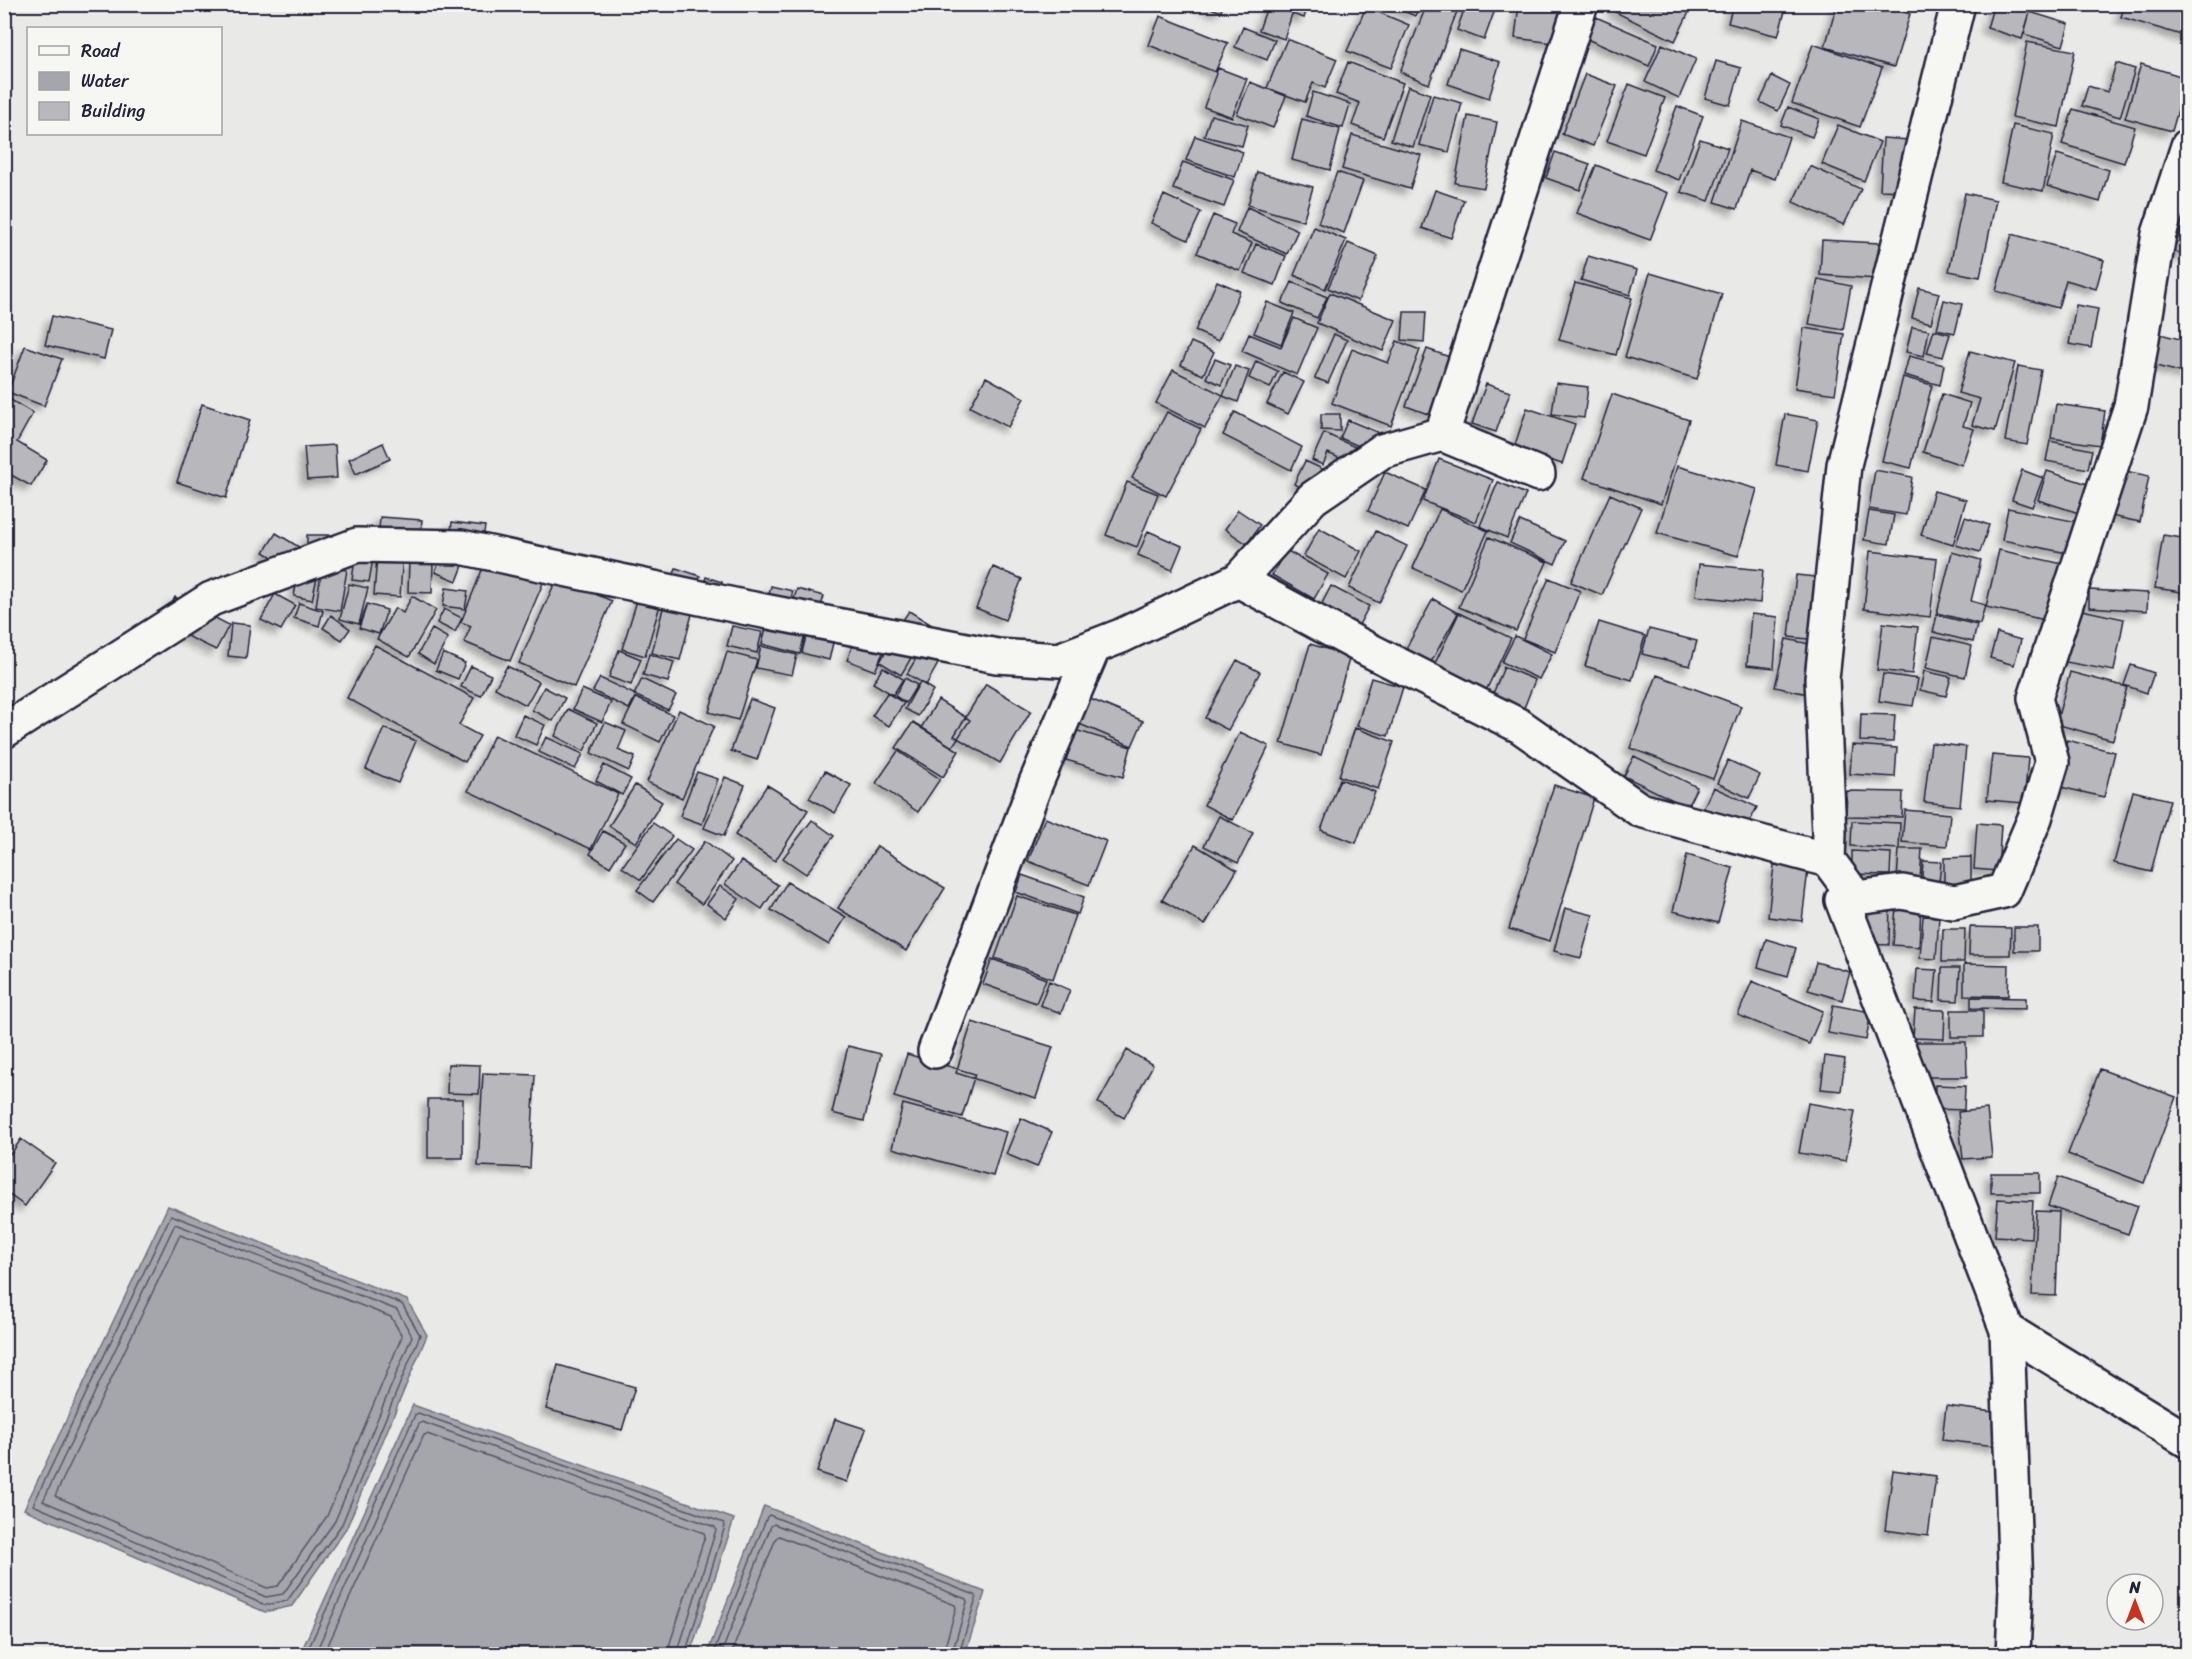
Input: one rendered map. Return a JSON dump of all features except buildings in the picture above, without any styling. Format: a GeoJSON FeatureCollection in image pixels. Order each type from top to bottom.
{"type":"FeatureCollection","features":[{"type":"Feature","properties":{"kind":"street"},"geometry":{"type":"LineString","coordinates":[[1442,434],[1581,4]]}},
{"type":"Feature","properties":{"kind":"street"},"geometry":{"type":"LineString","coordinates":[[1856,898],[1828,860],[1829,833],[1822,679],[1844,465],[1958,4]]}},
{"type":"Feature","properties":{"kind":"street"},"geometry":{"type":"LineString","coordinates":[[2013,1654],[2016,1589],[2007,1330],[1842,900],[1902,892],[1954,902],[2004,891],[2036,818],[2052,762],[2036,698],[2131,406],[2159,234],[2187,146]]}},
{"type":"Feature","properties":{"kind":"street"},"geometry":{"type":"LineString","coordinates":[[4,731],[211,599],[357,544],[461,546],[743,607],[997,656],[1059,660],[1121,636],[1238,580],[1313,498],[1382,451],[1442,434],[1538,474]]}},
{"type":"Feature","properties":{"kind":"street"},"geometry":{"type":"LineString","coordinates":[[1238,580],[1361,646],[1520,726],[1640,810],[1828,860]]}},
{"type":"Feature","properties":{"kind":"street"},"geometry":{"type":"LineString","coordinates":[[935,1051],[1035,784],[1094,646]]}},
{"type":"Feature","properties":{"kind":"street"},"geometry":{"type":"LineString","coordinates":[[2007,1330],[2187,1441]]}},
{"type":"Feature","properties":{"kind":"water"},"geometry":{"type":"Polygon","coordinates":[[[168,1206],[407,1300],[427,1335],[347,1527],[292,1606],[265,1612],[24,1509],[168,1206]]]}},
{"type":"Feature","properties":{"kind":"water"},"geometry":{"type":"Polygon","coordinates":[[[413,1405],[734,1519],[690,1654],[300,1654],[413,1405]]]}},
{"type":"Feature","properties":{"kind":"water"},"geometry":{"type":"Polygon","coordinates":[[[764,1506],[985,1592],[965,1654],[707,1654],[764,1506]]]}}]}
